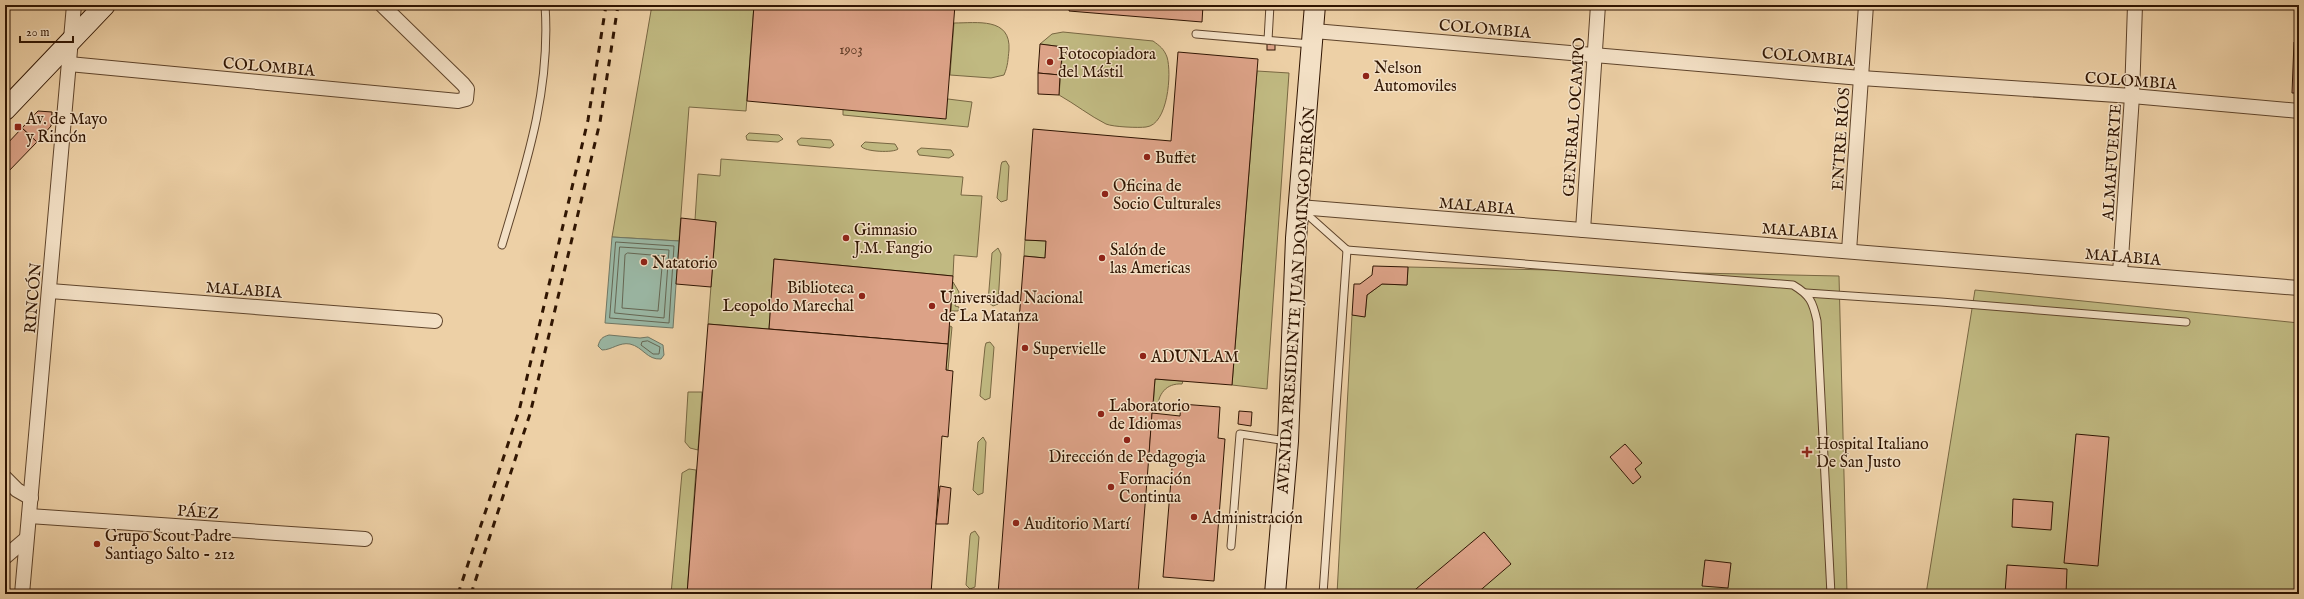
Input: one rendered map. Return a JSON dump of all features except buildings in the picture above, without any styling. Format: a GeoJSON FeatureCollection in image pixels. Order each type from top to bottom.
{"type":"FeatureCollection","features":[{"type":"Feature","properties":{"kind":"main road"},"geometry":{"type":"LineString","coordinates":[[5,110],[105,5]]}},
{"type":"Feature","properties":{"kind":"main road","name":"AVENIDA PRESIDENTE JUAN DOMINGO PERÓN"},"geometry":{"type":"LineString","coordinates":[[1275,594],[1288,441],[1299,207],[1316,5]]}},
{"type":"Feature","properties":{"kind":"street","name":"RINCÓN"},"geometry":{"type":"LineString","coordinates":[[22,594],[50,291],[74,5]]}},
{"type":"Feature","properties":{"kind":"street","name":"COLOMBIA"},"geometry":{"type":"LineString","coordinates":[[69,64],[458,101],[466,98],[467,90],[463,84],[382,5]]}},
{"type":"Feature","properties":{"kind":"street","name":"GENERAL OCAMPO"},"geometry":{"type":"LineString","coordinates":[[1583,230],[1598,5]]}},
{"type":"Feature","properties":{"kind":"street","name":"ENTRE RÍOS"},"geometry":{"type":"LineString","coordinates":[[1849,251],[1866,5]]}},
{"type":"Feature","properties":{"kind":"street","name":"ALMAFUERTE"},"geometry":{"type":"LineString","coordinates":[[2120,273],[2132,96],[2135,5]]}},
{"type":"Feature","properties":{"kind":"street","name":"COLOMBIA"},"geometry":{"type":"LineString","coordinates":[[1314,38],[1594,54],[1861,78],[2132,96],[2299,111]]}},
{"type":"Feature","properties":{"kind":"street","name":"MALABIA"},"geometry":{"type":"LineString","coordinates":[[1299,207],[2299,288]]}},
{"type":"Feature","properties":{"kind":"street","name":"MALABIA"},"geometry":{"type":"LineString","coordinates":[[50,291],[435,321]]}},
{"type":"Feature","properties":{"kind":"street"},"geometry":{"type":"LineString","coordinates":[[5,478],[17,490],[31,498]]}},
{"type":"Feature","properties":{"kind":"street","name":"PÁEZ"},"geometry":{"type":"LineString","coordinates":[[29,516],[364,539]]}},
{"type":"Feature","properties":{"kind":"street"},"geometry":{"type":"LineString","coordinates":[[5,557],[26,539]]}},
{"type":"Feature","properties":{"kind":"lane"},"geometry":{"type":"LineString","coordinates":[[502,245],[527,162],[544,83],[548,40],[545,5]]}},
{"type":"Feature","properties":{"kind":"lane"},"geometry":{"type":"LineString","coordinates":[[1268,40],[1270,5]]}},
{"type":"Feature","properties":{"kind":"lane"},"geometry":{"type":"LineString","coordinates":[[1196,34],[1268,40],[1314,38]]}},
{"type":"Feature","properties":{"kind":"lane"},"geometry":{"type":"LineString","coordinates":[[1299,207],[1347,250],[1793,285],[1806,293],[1941,302],[2186,322]]}},
{"type":"Feature","properties":{"kind":"lane"},"geometry":{"type":"LineString","coordinates":[[1324,594],[1347,250]]}},
{"type":"Feature","properties":{"kind":"lane"},"geometry":{"type":"LineString","coordinates":[[1806,293],[1814,307],[1817,321],[1831,594]]}},
{"type":"Feature","properties":{"kind":"lane"},"geometry":{"type":"LineString","coordinates":[[1231,546],[1240,434],[1288,441]]}},
{"type":"Feature","properties":{"kind":"shaded area"},"geometry":{"type":"Polygon","coordinates":[[[652,5],[715,5],[742,7],[742,5],[754,5],[746,111],[689,107],[679,241],[612,237],[652,5]]]}},
{"type":"Feature","properties":{"kind":"shaded area"},"geometry":{"type":"Polygon","coordinates":[[[954,23],[991,24],[999,27],[1004,32],[1008,39],[1009,50],[1004,75],[991,78],[950,75],[954,23]]]}},
{"type":"Feature","properties":{"kind":"shaded area"},"geometry":{"type":"Polygon","coordinates":[[[1063,32],[1153,41],[1162,48],[1167,57],[1169,74],[1167,97],[1164,108],[1153,124],[1146,127],[1120,127],[1109,125],[1059,95],[1063,47],[1040,44],[1052,34],[1063,32]]]}},
{"type":"Feature","properties":{"kind":"shaded area"},"geometry":{"type":"Polygon","coordinates":[[[1257,71],[1289,73],[1267,389],[1232,385],[1257,71]]]}},
{"type":"Feature","properties":{"kind":"shaded area"},"geometry":{"type":"Polygon","coordinates":[[[948,99],[972,102],[968,127],[843,115],[843,109],[948,99]]]}},
{"type":"Feature","properties":{"kind":"shaded area"},"geometry":{"type":"Polygon","coordinates":[[[749,133],[779,135],[783,139],[778,142],[747,140],[746,136],[749,133]]]}},
{"type":"Feature","properties":{"kind":"shaded area"},"geometry":{"type":"Polygon","coordinates":[[[801,138],[831,140],[834,145],[830,148],[799,145],[797,141],[801,138]]]}},
{"type":"Feature","properties":{"kind":"shaded area"},"geometry":{"type":"Polygon","coordinates":[[[865,142],[895,144],[898,149],[885,151],[867,150],[861,146],[865,142]]]}},
{"type":"Feature","properties":{"kind":"shaded area"},"geometry":{"type":"Polygon","coordinates":[[[921,148],[951,150],[954,155],[949,158],[919,155],[917,151],[921,148]]]}},
{"type":"Feature","properties":{"kind":"shaded area","name":"Gimnasio J.M. Fangio"},"geometry":{"type":"Polygon","coordinates":[[[721,159],[963,177],[961,195],[982,196],[977,257],[954,255],[953,276],[774,259],[769,329],[708,324],[716,222],[695,220],[698,174],[720,176],[721,159]]]}},
{"type":"Feature","properties":{"kind":"shaded area"},"geometry":{"type":"Polygon","coordinates":[[[1006,161],[1009,166],[1007,200],[1001,202],[997,198],[1001,165],[1002,162],[1006,161]]]}},
{"type":"Feature","properties":{"kind":"shaded area"},"geometry":{"type":"Polygon","coordinates":[[[1025,240],[1046,241],[1045,258],[1024,256],[1025,240]]]}},
{"type":"Feature","properties":{"kind":"shaded area"},"geometry":{"type":"Polygon","coordinates":[[[998,248],[1001,254],[998,304],[993,306],[988,302],[992,253],[998,248]]]}},
{"type":"Feature","properties":{"kind":"shaded area"},"geometry":{"type":"Polygon","coordinates":[[[1408,267],[1839,276],[1847,594],[1832,594],[1820,317],[1827,594],[1337,594],[1352,315],[1365,316],[1367,295],[1382,284],[1407,285],[1408,267]]]}},
{"type":"Feature","properties":{"kind":"shaded area"},"geometry":{"type":"Polygon","coordinates":[[[953,282],[959,292],[955,306],[959,307],[958,311],[951,311],[953,282]]]}},
{"type":"Feature","properties":{"kind":"shaded area"},"geometry":{"type":"Polygon","coordinates":[[[1975,290],[2299,323],[2299,594],[1926,594],[1975,290]]]}},
{"type":"Feature","properties":{"kind":"shaded area"},"geometry":{"type":"Polygon","coordinates":[[[950,326],[952,327],[948,370],[946,370],[950,326]]]}},
{"type":"Feature","properties":{"kind":"shaded area"},"geometry":{"type":"Polygon","coordinates":[[[990,342],[994,347],[990,398],[985,400],[980,396],[985,347],[986,343],[990,342]]]}},
{"type":"Feature","properties":{"kind":"shaded area"},"geometry":{"type":"Polygon","coordinates":[[[1155,379],[1183,381],[1182,384],[1171,385],[1161,394],[1157,410],[1153,409],[1155,379]]]}},
{"type":"Feature","properties":{"kind":"shaded area"},"geometry":{"type":"Polygon","coordinates":[[[688,392],[702,392],[698,450],[690,448],[685,442],[688,392]]]}},
{"type":"Feature","properties":{"kind":"shaded area"},"geometry":{"type":"Polygon","coordinates":[[[983,437],[986,442],[983,493],[978,495],[973,490],[978,442],[983,437]]]}},
{"type":"Feature","properties":{"kind":"shaded area"},"geometry":{"type":"Polygon","coordinates":[[[689,469],[696,470],[687,594],[671,594],[682,473],[689,469]]]}},
{"type":"Feature","properties":{"kind":"shaded area"},"geometry":{"type":"Polygon","coordinates":[[[975,531],[979,537],[975,587],[970,589],[966,585],[970,536],[971,533],[975,531]]]}},
{"type":"Feature","properties":{"kind":"water","name":"Natatorio"},"geometry":{"type":"Polygon","coordinates":[[[612,237],[679,241],[673,328],[605,323],[612,237]]]}},
{"type":"Feature","properties":{"kind":"water"},"geometry":{"type":"Polygon","coordinates":[[[609,335],[640,338],[648,337],[663,345],[664,355],[661,359],[652,358],[630,344],[622,344],[602,350],[598,346],[603,338],[609,335]]]}},
{"type":"Feature","properties":{"kind":"railway"},"geometry":{"type":"LineString","coordinates":[[458,594],[519,411],[588,120],[606,5]]}},
{"type":"Feature","properties":{"kind":"railway"},"geometry":{"type":"LineString","coordinates":[[471,594],[530,414],[600,122],[618,5]]}},
{"type":"Feature","properties":{"kind":"place","name":"Fotocopiadora del Mástil"},"geometry":{"type":"Point","coordinates":[1050,62]}},
{"type":"Feature","properties":{"kind":"place","name":"Nelson Automoviles"},"geometry":{"type":"Point","coordinates":[1366,76]}},
{"type":"Feature","properties":{"kind":"place","name":"Av. de Mayo y Rincón"},"geometry":{"type":"Point","coordinates":[18,127]}},
{"type":"Feature","properties":{"kind":"place","name":"Buffet"},"geometry":{"type":"Point","coordinates":[1147,157]}},
{"type":"Feature","properties":{"kind":"place","name":"Oficina de Socio Culturales"},"geometry":{"type":"Point","coordinates":[1105,194]}},
{"type":"Feature","properties":{"kind":"place","name":"Gimnasio J.M. Fangio"},"geometry":{"type":"Point","coordinates":[846,238]}},
{"type":"Feature","properties":{"kind":"place","name":"Salón de las Americas"},"geometry":{"type":"Point","coordinates":[1102,258]}},
{"type":"Feature","properties":{"kind":"place","name":"Natatorio"},"geometry":{"type":"Point","coordinates":[644,262]}},
{"type":"Feature","properties":{"kind":"place","name":"Biblioteca Leopoldo Marechal"},"geometry":{"type":"Point","coordinates":[862,296]}},
{"type":"Feature","properties":{"kind":"place","name":"Universidad Nacional de La Matanza"},"geometry":{"type":"Point","coordinates":[932,306]}},
{"type":"Feature","properties":{"kind":"place","name":"Supervielle"},"geometry":{"type":"Point","coordinates":[1025,348]}},
{"type":"Feature","properties":{"kind":"place","name":"ADUNLAM"},"geometry":{"type":"Point","coordinates":[1143,356]}},
{"type":"Feature","properties":{"kind":"place","name":"Laboratorio de Idiomas"},"geometry":{"type":"Point","coordinates":[1101,414]}},
{"type":"Feature","properties":{"kind":"place","name":"Dirección de Pedagogia"},"geometry":{"type":"Point","coordinates":[1127,440]}},
{"type":"Feature","properties":{"kind":"place","name":"Hospital Italiano De San Justo"},"geometry":{"type":"Point","coordinates":[1807,452]}},
{"type":"Feature","properties":{"kind":"place","name":"Formación Continua"},"geometry":{"type":"Point","coordinates":[1111,487]}},
{"type":"Feature","properties":{"kind":"place","name":"Administración"},"geometry":{"type":"Point","coordinates":[1194,517]}},
{"type":"Feature","properties":{"kind":"place","name":"Auditorio Martí"},"geometry":{"type":"Point","coordinates":[1016,523]}},
{"type":"Feature","properties":{"kind":"place","name":"Grupo Scout Padre Santiago Salto - 212"},"geometry":{"type":"Point","coordinates":[97,544]}}]}
